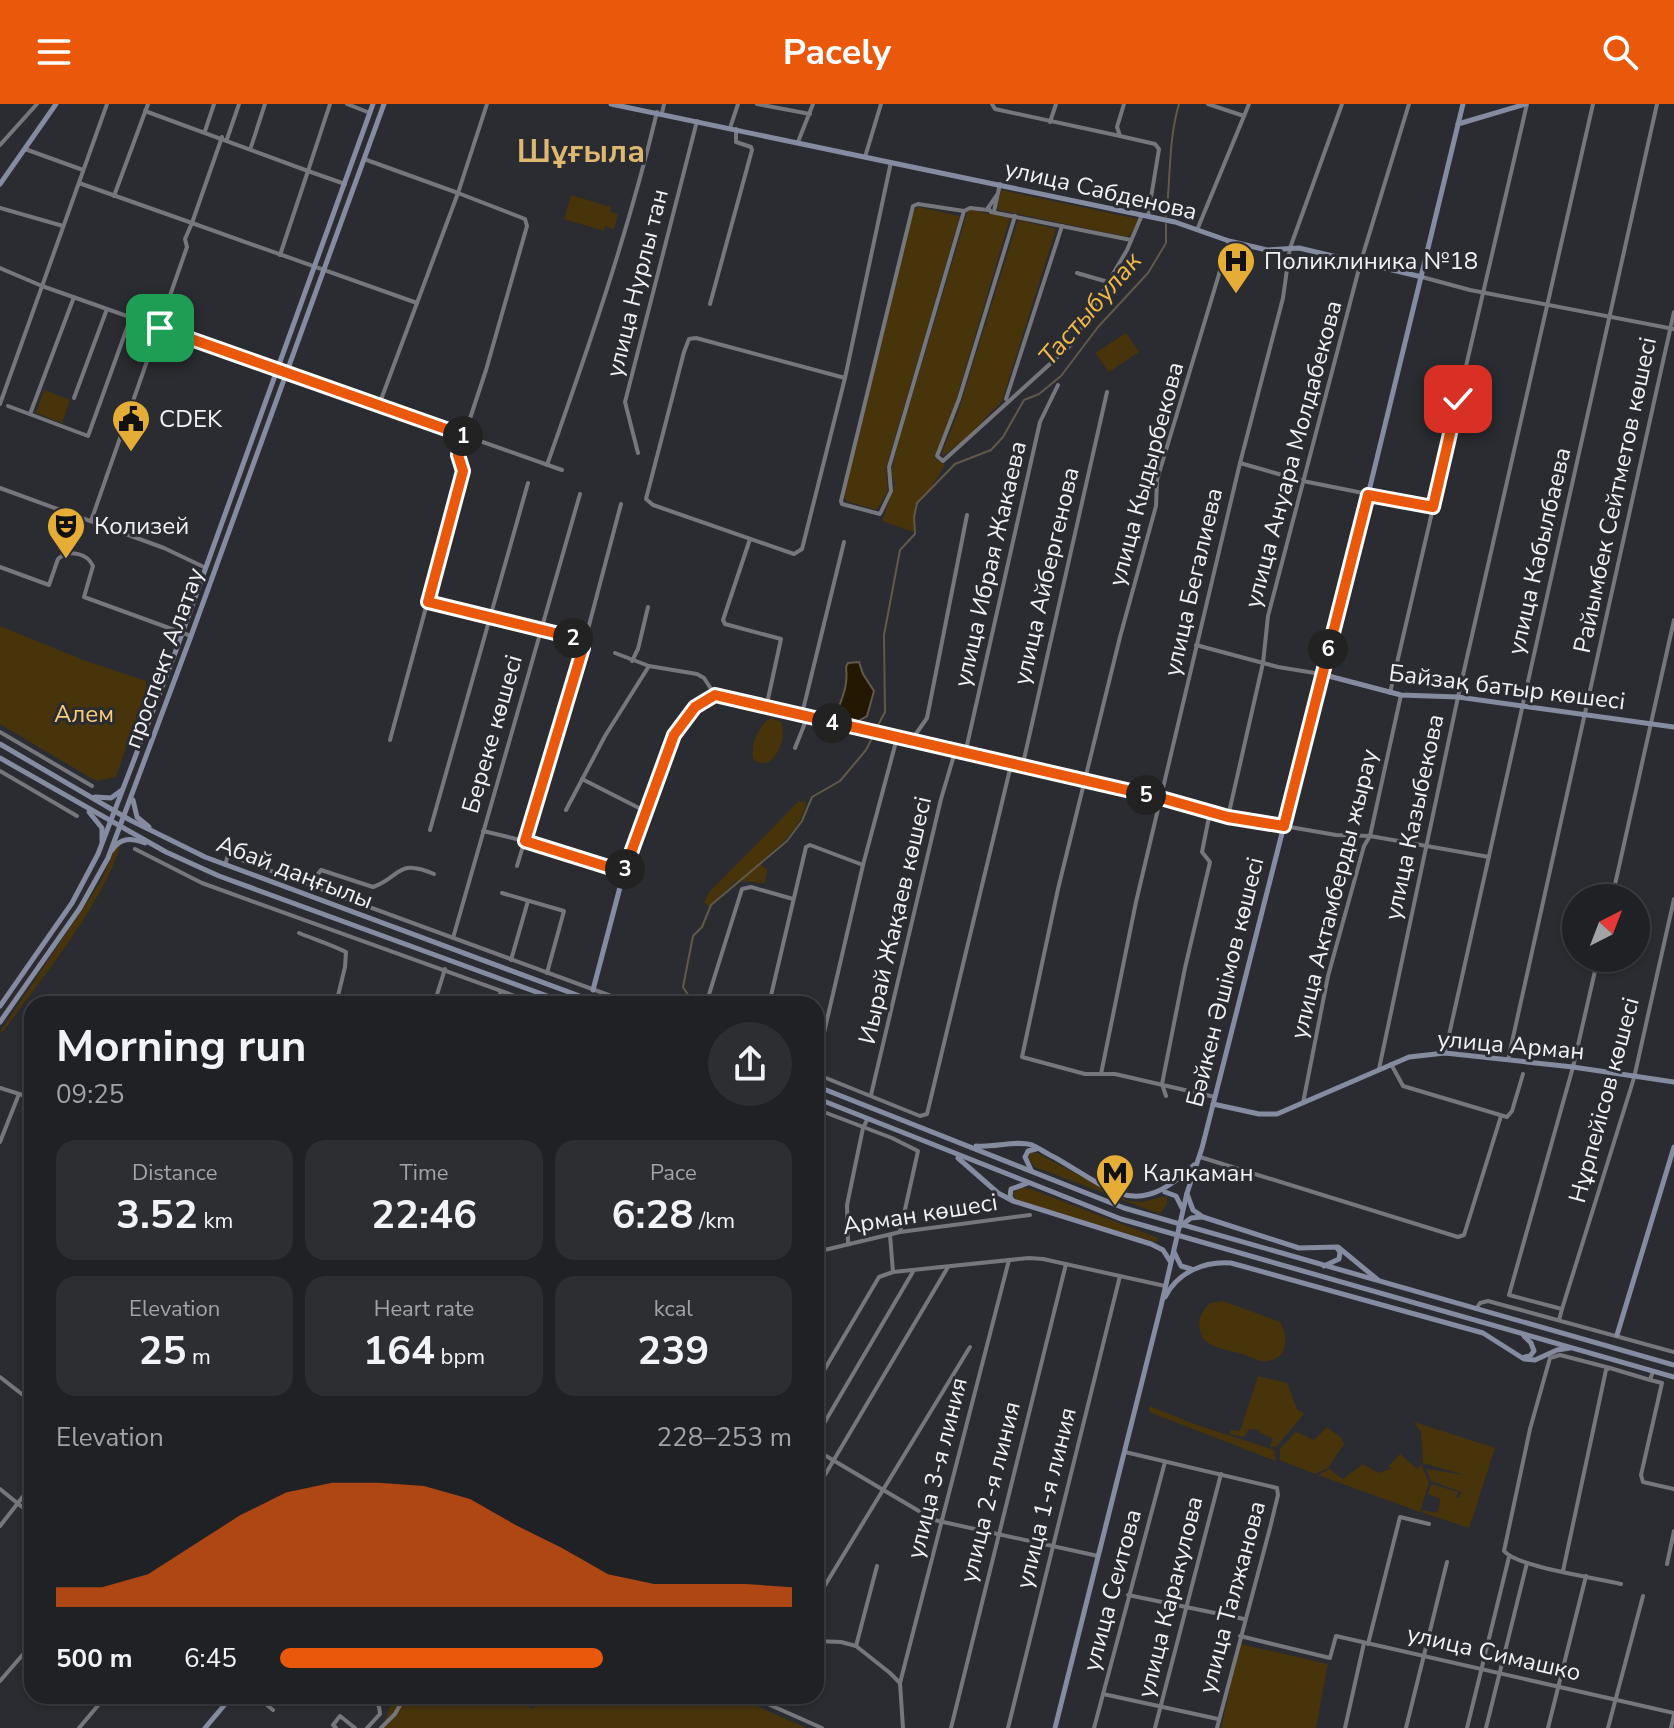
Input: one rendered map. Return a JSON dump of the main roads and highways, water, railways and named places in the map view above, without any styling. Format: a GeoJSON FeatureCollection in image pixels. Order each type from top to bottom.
{"type":"FeatureCollection","features":[{"type":"Feature","properties":{"kind":"main road"},"geometry":{"type":"LineString","coordinates":[[0,184],[56,104]]}},
{"type":"Feature","properties":{"kind":"main road","name":"проспект Алатау"},"geometry":{"type":"LineString","coordinates":[[1,1004],[84,883],[116,811],[373,104]]}},
{"type":"Feature","properties":{"kind":"main road","name":"проспект Алатау"},"geometry":{"type":"LineString","coordinates":[[0,1022],[92,888],[108,858],[384,104]]}},
{"type":"Feature","properties":{"kind":"main road","name":"улица Сабденова"},"geometry":{"type":"LineString","coordinates":[[611,104],[1145,216],[1267,250],[1290,248],[1361,261],[1422,277]]}},
{"type":"Feature","properties":{"kind":"main road","name":"Бәйкен Әшімов көшесі"},"geometry":{"type":"LineString","coordinates":[[1055,1728],[1178,1227],[1199,1160],[1368,495],[1463,104]]}},
{"type":"Feature","properties":{"kind":"main road"},"geometry":{"type":"LineString","coordinates":[[1458,125],[1526,104]]}},
{"type":"Feature","properties":{"kind":"main road"},"geometry":{"type":"LineString","coordinates":[[355,156],[364,159]]}},
{"type":"Feature","properties":{"kind":"main road"},"geometry":{"type":"LineString","coordinates":[[237,482],[246,485]]}},
{"type":"Feature","properties":{"kind":"main road"},"geometry":{"type":"LineString","coordinates":[[206,568],[215,571]]}},
{"type":"Feature","properties":{"kind":"main road","name":"Байзақ батыр көшесі"},"geometry":{"type":"LineString","coordinates":[[1321,674],[1401,695],[1458,697],[1674,727]]}},
{"type":"Feature","properties":{"kind":"main road"},"geometry":{"type":"LineString","coordinates":[[593,990],[624,872],[674,735],[695,707],[715,695],[1161,798],[1228,817],[1284,826]]}},
{"type":"Feature","properties":{"kind":"main road","name":"Абай даңғылы"},"geometry":{"type":"LineString","coordinates":[[1,745],[171,842],[224,865],[581,996]]}},
{"type":"Feature","properties":{"kind":"main road"},"geometry":{"type":"LineString","coordinates":[[0,758],[166,852]]}},
{"type":"Feature","properties":{"kind":"main road"},"geometry":{"type":"LineString","coordinates":[[85,793],[111,798],[121,792],[128,779]]}},
{"type":"Feature","properties":{"kind":"main road"},"geometry":{"type":"LineString","coordinates":[[137,783],[132,805],[137,817],[171,842]]}},
{"type":"Feature","properties":{"kind":"main road"},"geometry":{"type":"LineString","coordinates":[[79,803],[102,828],[103,839],[98,854]]}},
{"type":"Feature","properties":{"kind":"main road"},"geometry":{"type":"LineString","coordinates":[[108,858],[119,843],[127,839],[546,996]]}},
{"type":"Feature","properties":{"kind":"main road"},"geometry":{"type":"LineString","coordinates":[[247,886],[251,876]]}},
{"type":"Feature","properties":{"kind":"main road"},"geometry":{"type":"LineString","coordinates":[[56,926],[64,930]]}},
{"type":"Feature","properties":{"kind":"main road"},"geometry":{"type":"LineString","coordinates":[[526,975],[529,966]]}},
{"type":"Feature","properties":{"kind":"main road"},"geometry":{"type":"LineString","coordinates":[[518,996],[521,987]]}},
{"type":"Feature","properties":{"kind":"main road"},"geometry":{"type":"LineString","coordinates":[[1,1004],[11,1006]]}},
{"type":"Feature","properties":{"kind":"main road","name":"улица Арман"},"geometry":{"type":"LineString","coordinates":[[1214,1100],[1259,1114],[1277,1114],[1409,1057],[1445,1053],[1674,1082]]}},
{"type":"Feature","properties":{"kind":"main road"},"geometry":{"type":"LineString","coordinates":[[824,1089],[1124,1208],[1674,1365]]}},
{"type":"Feature","properties":{"kind":"main road"},"geometry":{"type":"LineString","coordinates":[[824,1101],[1121,1219],[1674,1377]]}},
{"type":"Feature","properties":{"kind":"main road"},"geometry":{"type":"LineString","coordinates":[[900,1119],[904,1109]]}},
{"type":"Feature","properties":{"kind":"main road"},"geometry":{"type":"LineString","coordinates":[[882,1125],[886,1113]]}},
{"type":"Feature","properties":{"kind":"main road"},"geometry":{"type":"LineString","coordinates":[[970,1146],[1025,1144],[1129,1197],[1146,1197],[1160,1192],[1175,1183],[1199,1160]]}},
{"type":"Feature","properties":{"kind":"main road"},"geometry":{"type":"LineString","coordinates":[[1617,1335],[1674,1147]]}},
{"type":"Feature","properties":{"kind":"main road"},"geometry":{"type":"LineString","coordinates":[[1032,1171],[1025,1157],[1028,1151],[1038,1149]]}},
{"type":"Feature","properties":{"kind":"main road"},"geometry":{"type":"LineString","coordinates":[[948,1151],[998,1193],[1013,1201],[1151,1244],[1163,1246],[1176,1238]]}},
{"type":"Feature","properties":{"kind":"main road"},"geometry":{"type":"LineString","coordinates":[[1013,1201],[1011,1189],[1028,1183]]}},
{"type":"Feature","properties":{"kind":"main road"},"geometry":{"type":"LineString","coordinates":[[1160,1192],[1173,1193],[1183,1210]]}},
{"type":"Feature","properties":{"kind":"main road"},"geometry":{"type":"LineString","coordinates":[[1187,1193],[1193,1210],[1203,1217],[1299,1248],[1333,1245],[1382,1283]]}},
{"type":"Feature","properties":{"kind":"main road"},"geometry":{"type":"LineString","coordinates":[[1178,1227],[1191,1218],[1203,1217]]}},
{"type":"Feature","properties":{"kind":"main road"},"geometry":{"type":"LineString","coordinates":[[1151,1244],[1163,1250],[1170,1262]]}},
{"type":"Feature","properties":{"kind":"main road"},"geometry":{"type":"LineString","coordinates":[[1323,1267],[1339,1259],[1340,1252],[1333,1245]]}},
{"type":"Feature","properties":{"kind":"main road"},"geometry":{"type":"LineString","coordinates":[[1173,1250],[1181,1266],[1192,1270]]}},
{"type":"Feature","properties":{"kind":"main road"},"geometry":{"type":"LineString","coordinates":[[1162,1301],[1172,1285],[1192,1270],[1231,1263],[1483,1333],[1520,1356],[1535,1360],[1557,1350],[1575,1348]]}},
{"type":"Feature","properties":{"kind":"main road"},"geometry":{"type":"LineString","coordinates":[[1514,1331],[1524,1336],[1533,1347],[1530,1356],[1520,1356]]}},
{"type":"Feature","properties":{"kind":"main road"},"geometry":{"type":"LineString","coordinates":[[205,1728],[225,1704]]}},
{"type":"Feature","properties":{"kind":"waterway","name":"Тастыбулак"},"geometry":{"type":"LineString","coordinates":[[1166,216],[1171,146],[1179,104]]}},
{"type":"Feature","properties":{"kind":"waterway","name":"Тастыбулак"},"geometry":{"type":"LineString","coordinates":[[876,729],[885,712],[884,635],[900,550],[915,534],[917,503],[955,464],[991,450],[1003,437],[1024,400],[1039,394],[1061,376],[1098,327],[1148,273],[1166,243],[1166,224]]}},
{"type":"Feature","properties":{"kind":"waterway","name":"Тастыбулак"},"geometry":{"type":"LineString","coordinates":[[689,996],[683,987],[693,936],[702,927],[711,905],[787,841],[802,821],[812,797],[840,781],[866,750],[873,736]]}},
{"type":"Feature","properties":{"kind":"place","name":"Поликлиника №18"},"geometry":{"type":"Point","coordinates":[1236,295]}},
{"type":"Feature","properties":{"kind":"place","name":"CDEK"},"geometry":{"type":"Point","coordinates":[131,453]}},
{"type":"Feature","properties":{"kind":"place","name":"Колизей"},"geometry":{"type":"Point","coordinates":[66,560]}},
{"type":"Feature","properties":{"kind":"place","name":"Калкаман"},"geometry":{"type":"Point","coordinates":[1115,1207]}},
{"type":"Feature","properties":{"kind":"district","name":"Шұғыла"},"geometry":{"type":"Point","coordinates":[581,151]}},
{"type":"Feature","properties":{"kind":"park label","name":"Алем"},"geometry":{"type":"Point","coordinates":[84,714]}}]}
